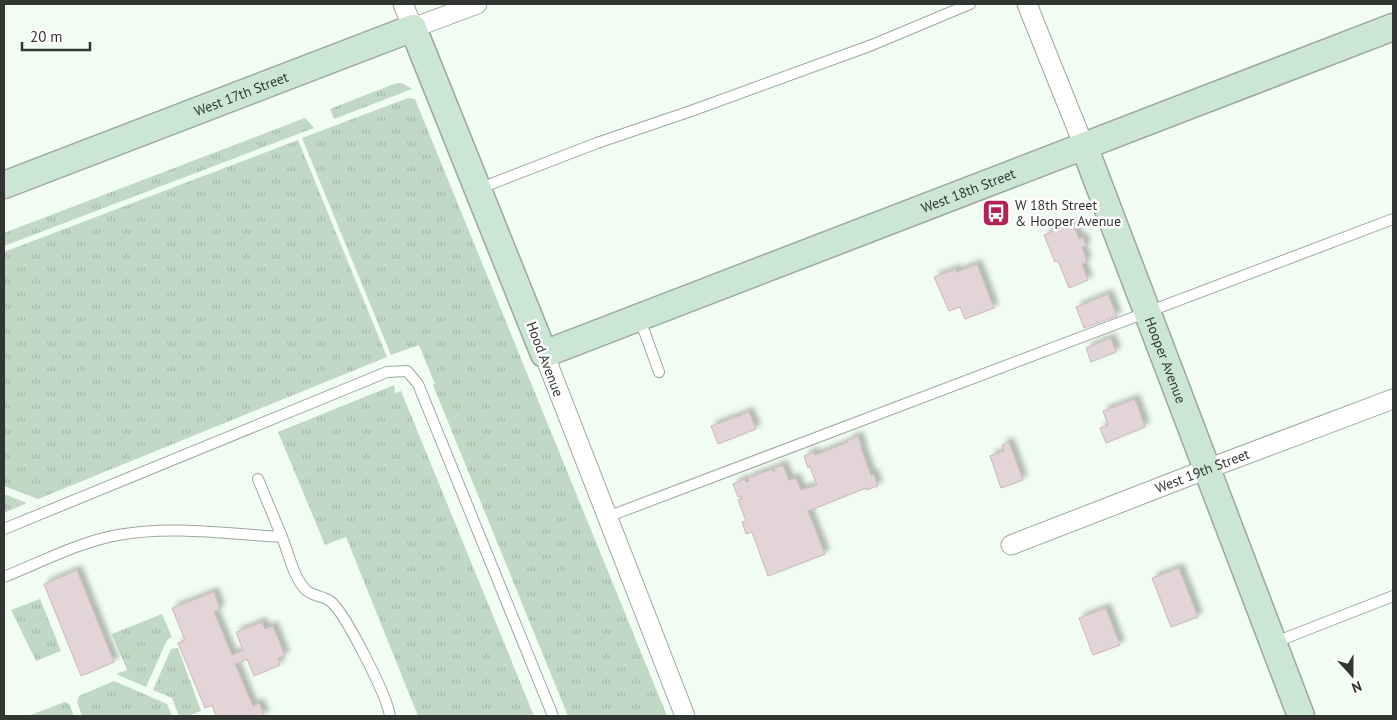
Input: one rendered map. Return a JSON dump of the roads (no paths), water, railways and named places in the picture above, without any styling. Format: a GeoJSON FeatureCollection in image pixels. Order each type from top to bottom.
{"type":"FeatureCollection","features":[{"type":"Feature","properties":{"kind":"street","name":"Hood Avenue"},"geometry":{"type":"LineString","coordinates":[[403,4],[544,354],[685,716]]}},
{"type":"Feature","properties":{"kind":"street","name":"West 17th Street"},"geometry":{"type":"LineString","coordinates":[[4,185],[477,4]]}},
{"type":"Feature","properties":{"kind":"street","name":"Hooper Avenue"},"geometry":{"type":"LineString","coordinates":[[1027,4],[1084,146],[1301,716]]}},
{"type":"Feature","properties":{"kind":"street","name":"West 18th Street"},"geometry":{"type":"LineString","coordinates":[[544,354],[1393,27]]}},
{"type":"Feature","properties":{"kind":"street","name":"West 19th Street"},"geometry":{"type":"LineString","coordinates":[[1011,545],[1393,399]]}},
{"type":"Feature","properties":{"kind":"lane"},"geometry":{"type":"LineString","coordinates":[[477,190],[597,143],[691,112],[872,45],[970,4]]}},
{"type":"Feature","properties":{"kind":"lane"},"geometry":{"type":"LineString","coordinates":[[607,517],[1393,219]]}},
{"type":"Feature","properties":{"kind":"lane"},"geometry":{"type":"LineString","coordinates":[[639,317],[659,372]]}},
{"type":"Feature","properties":{"kind":"lane"},"geometry":{"type":"LineString","coordinates":[[4,529],[387,372],[407,371],[418,384],[553,716]]}},
{"type":"Feature","properties":{"kind":"lane"},"geometry":{"type":"LineString","coordinates":[[258,479],[299,581],[306,590],[315,596],[329,600],[340,611],[378,684],[390,716]]}},
{"type":"Feature","properties":{"kind":"lane"},"geometry":{"type":"LineString","coordinates":[[4,577],[94,540],[119,534],[162,530],[282,537]]}},
{"type":"Feature","properties":{"kind":"lane"},"geometry":{"type":"LineString","coordinates":[[1273,643],[1393,596]]}},
{"type":"Feature","properties":{"kind":"place","name":"W 18th Street & Hooper Avenue"},"geometry":{"type":"Point","coordinates":[996,213]}}]}
